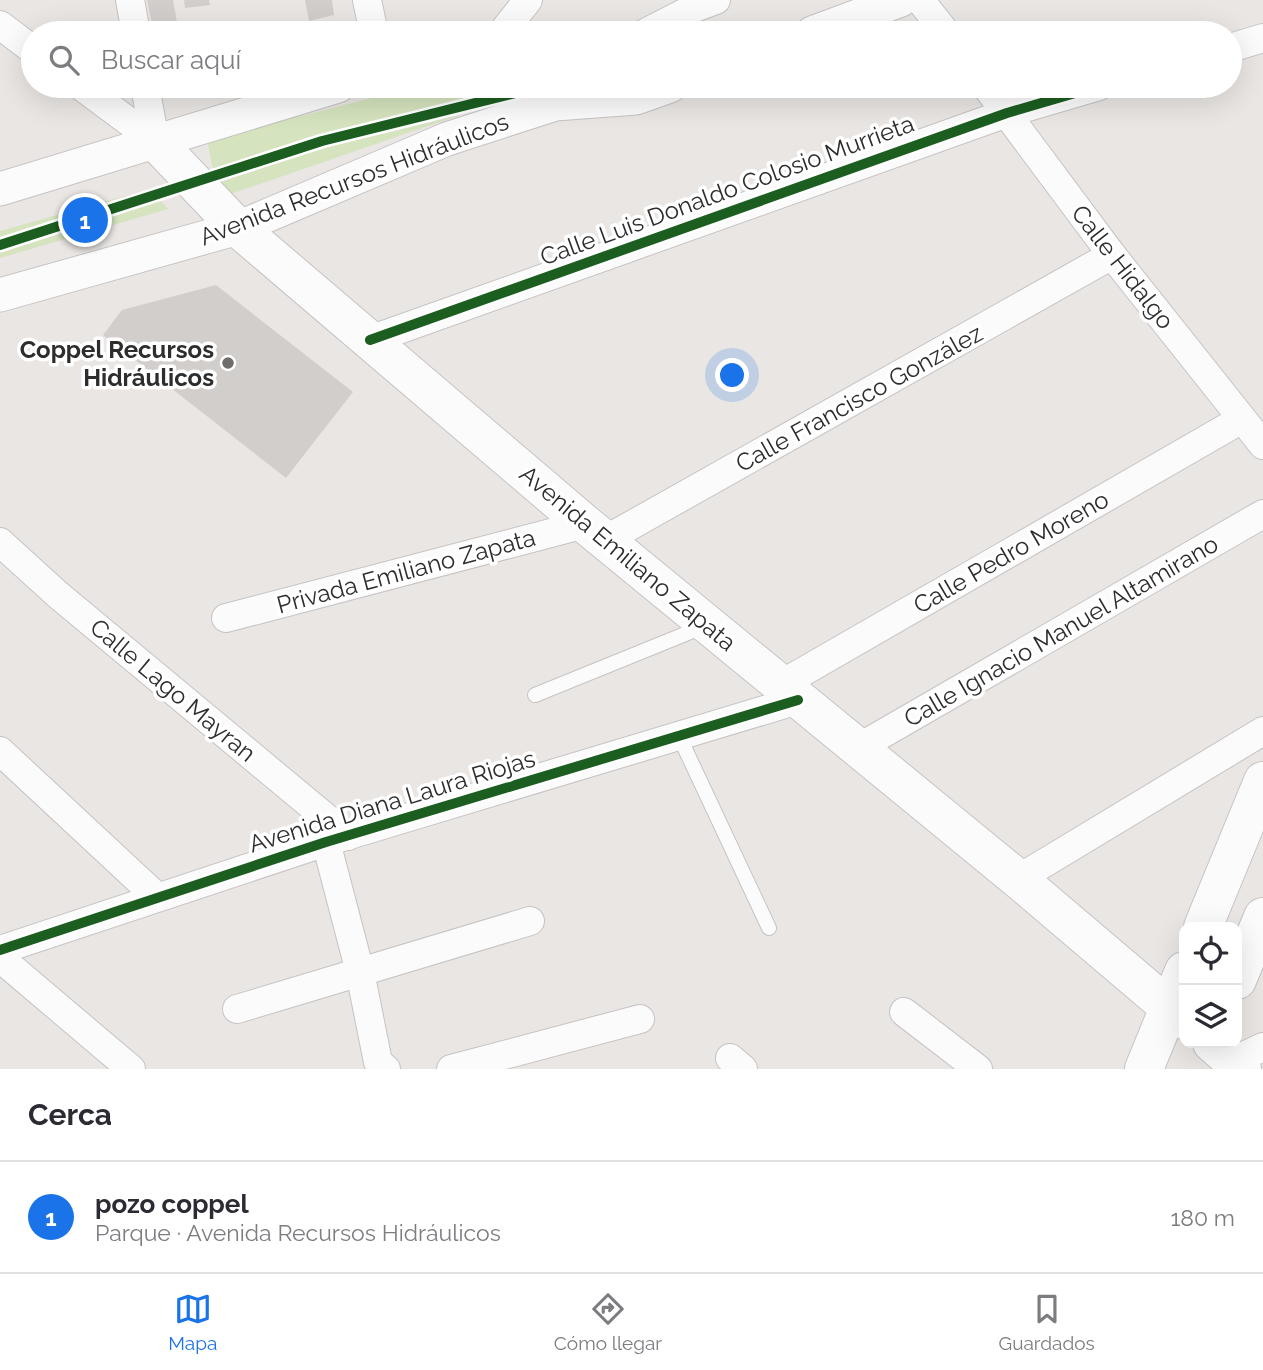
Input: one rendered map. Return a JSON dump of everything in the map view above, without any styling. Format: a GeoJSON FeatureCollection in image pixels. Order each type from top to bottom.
{"type":"FeatureCollection","features":[{"type":"Feature","properties":{"kind":"main road","name":"Avenida Emiliano Zapata"},"geometry":{"type":"LineString","coordinates":[[155,141],[238,228],[595,532],[1018,879],[1177,1014]]}},
{"type":"Feature","properties":{"kind":"main road"},"geometry":{"type":"LineString","coordinates":[[1205,922],[1263,781]]}},
{"type":"Feature","properties":{"kind":"main road"},"geometry":{"type":"LineString","coordinates":[[1242,969],[1263,917]]}},
{"type":"Feature","properties":{"kind":"main road"},"geometry":{"type":"LineString","coordinates":[[1144,1069],[1177,1014],[1182,985]]}},
{"type":"Feature","properties":{"kind":"street"},"geometry":{"type":"LineString","coordinates":[[130,0],[134,21]]}},
{"type":"Feature","properties":{"kind":"street"},"geometry":{"type":"LineString","coordinates":[[367,0],[371,21]]}},
{"type":"Feature","properties":{"kind":"street"},"geometry":{"type":"LineString","coordinates":[[511,21],[528,0]]}},
{"type":"Feature","properties":{"kind":"street"},"geometry":{"type":"LineString","coordinates":[[844,21],[901,0]]}},
{"type":"Feature","properties":{"kind":"street"},"geometry":{"type":"LineString","coordinates":[[920,0],[937,21]]}},
{"type":"Feature","properties":{"kind":"street"},"geometry":{"type":"LineString","coordinates":[[667,21],[701,3]]}},
{"type":"Feature","properties":{"kind":"street"},"geometry":{"type":"LineString","coordinates":[[0,25],[21,41]]}},
{"type":"Feature","properties":{"kind":"street"},"geometry":{"type":"LineString","coordinates":[[1242,44],[1263,38]]}},
{"type":"Feature","properties":{"kind":"street","name":"Avenida Emiliano Zapata"},"geometry":{"type":"LineString","coordinates":[[97,98],[155,141]]}},
{"type":"Feature","properties":{"kind":"street"},"geometry":{"type":"LineString","coordinates":[[147,98],[155,141]]}},
{"type":"Feature","properties":{"kind":"street"},"geometry":{"type":"LineString","coordinates":[[0,189],[298,98]]}},
{"type":"Feature","properties":{"kind":"street","name":"Avenida Recursos Hidráulicos"},"geometry":{"type":"LineString","coordinates":[[0,295],[238,228],[447,139],[555,104],[636,98]]}},
{"type":"Feature","properties":{"kind":"street","name":"Calle Hidalgo"},"geometry":{"type":"LineString","coordinates":[[995,98],[1112,256],[1263,445]]}},
{"type":"Feature","properties":{"kind":"street","name":"Calle Luis Donaldo Colosio Murrieta"},"geometry":{"type":"LineString","coordinates":[[370,340],[1007,113],[1058,98]]}},
{"type":"Feature","properties":{"kind":"street","name":"Calle Francisco González"},"geometry":{"type":"LineString","coordinates":[[595,532],[1112,256]]}},
{"type":"Feature","properties":{"kind":"street","name":"Calle Pedro Moreno"},"geometry":{"type":"LineString","coordinates":[[789,692],[1242,419]]}},
{"type":"Feature","properties":{"kind":"street","name":"Calle Ignacio Manuel Altamirano"},"geometry":{"type":"LineString","coordinates":[[858,748],[1263,514]]}},
{"type":"Feature","properties":{"kind":"street","name":"Privada Emiliano Zapata"},"geometry":{"type":"LineString","coordinates":[[226,618],[595,532]]}},
{"type":"Feature","properties":{"kind":"street","name":"Calle Lago Mayran"},"geometry":{"type":"LineString","coordinates":[[0,542],[337,839]]}},
{"type":"Feature","properties":{"kind":"street","name":"Avenida Diana Laura Riojas"},"geometry":{"type":"LineString","coordinates":[[0,950],[337,839],[678,736],[789,692]]}},
{"type":"Feature","properties":{"kind":"street"},"geometry":{"type":"LineString","coordinates":[[1018,879],[1263,731]]}},
{"type":"Feature","properties":{"kind":"street"},"geometry":{"type":"LineString","coordinates":[[0,751],[157,897]]}},
{"type":"Feature","properties":{"kind":"street"},"geometry":{"type":"LineString","coordinates":[[337,839],[378,1062],[387,1069]]}},
{"type":"Feature","properties":{"kind":"street"},"geometry":{"type":"LineString","coordinates":[[237,1009],[530,921]]}},
{"type":"Feature","properties":{"kind":"street"},"geometry":{"type":"LineString","coordinates":[[0,958],[131,1069]]}},
{"type":"Feature","properties":{"kind":"street"},"geometry":{"type":"LineString","coordinates":[[904,1012],[978,1069]]}},
{"type":"Feature","properties":{"kind":"street"},"geometry":{"type":"LineString","coordinates":[[451,1069],[640,1019]]}},
{"type":"Feature","properties":{"kind":"lane"},"geometry":{"type":"LineString","coordinates":[[535,695],[707,625]]}},
{"type":"Feature","properties":{"kind":"lane"},"geometry":{"type":"LineString","coordinates":[[678,736],[769,928]]}},
{"type":"Feature","properties":{"kind":"green space"},"geometry":{"type":"Polygon","coordinates":[[[372,98],[509,98],[219,198],[207,140],[372,98]]]}},
{"type":"Feature","properties":{"kind":"green space"},"geometry":{"type":"Polygon","coordinates":[[[150,189],[168,209],[0,258],[0,231],[150,189]]]}},
{"type":"Feature","properties":{"kind":"building"},"geometry":{"type":"Polygon","coordinates":[[[147,0],[173,0],[177,21],[151,21],[147,0]]]}},
{"type":"Feature","properties":{"kind":"building"},"geometry":{"type":"Polygon","coordinates":[[[184,0],[209,0],[210,5],[185,8],[184,0]]]}},
{"type":"Feature","properties":{"kind":"building"},"geometry":{"type":"Polygon","coordinates":[[[305,0],[332,0],[334,15],[309,21],[305,0]]]}},
{"type":"Feature","properties":{"kind":"building","name":"Coppel Recursos Hidráulicos"},"geometry":{"type":"Polygon","coordinates":[[[216,285],[353,392],[286,478],[103,335],[122,310],[216,285]]]}},
{"type":"Feature","properties":{"kind":"cycle path"},"geometry":{"type":"LineString","coordinates":[[0,245],[322,141],[496,98]]}},
{"type":"Feature","properties":{"kind":"cycle path"},"geometry":{"type":"LineString","coordinates":[[370,340],[1007,113],[1058,98]]}},
{"type":"Feature","properties":{"kind":"cycle path"},"geometry":{"type":"LineString","coordinates":[[0,950],[326,842],[798,700]]}},
{"type":"Feature","properties":{"kind":"place","name":"pozo coppel"},"geometry":{"type":"Point","coordinates":[85,220]}},
{"type":"Feature","properties":{"kind":"place","name":"Coppel Recursos Hidráulicos"},"geometry":{"type":"Point","coordinates":[228,363]}}]}
